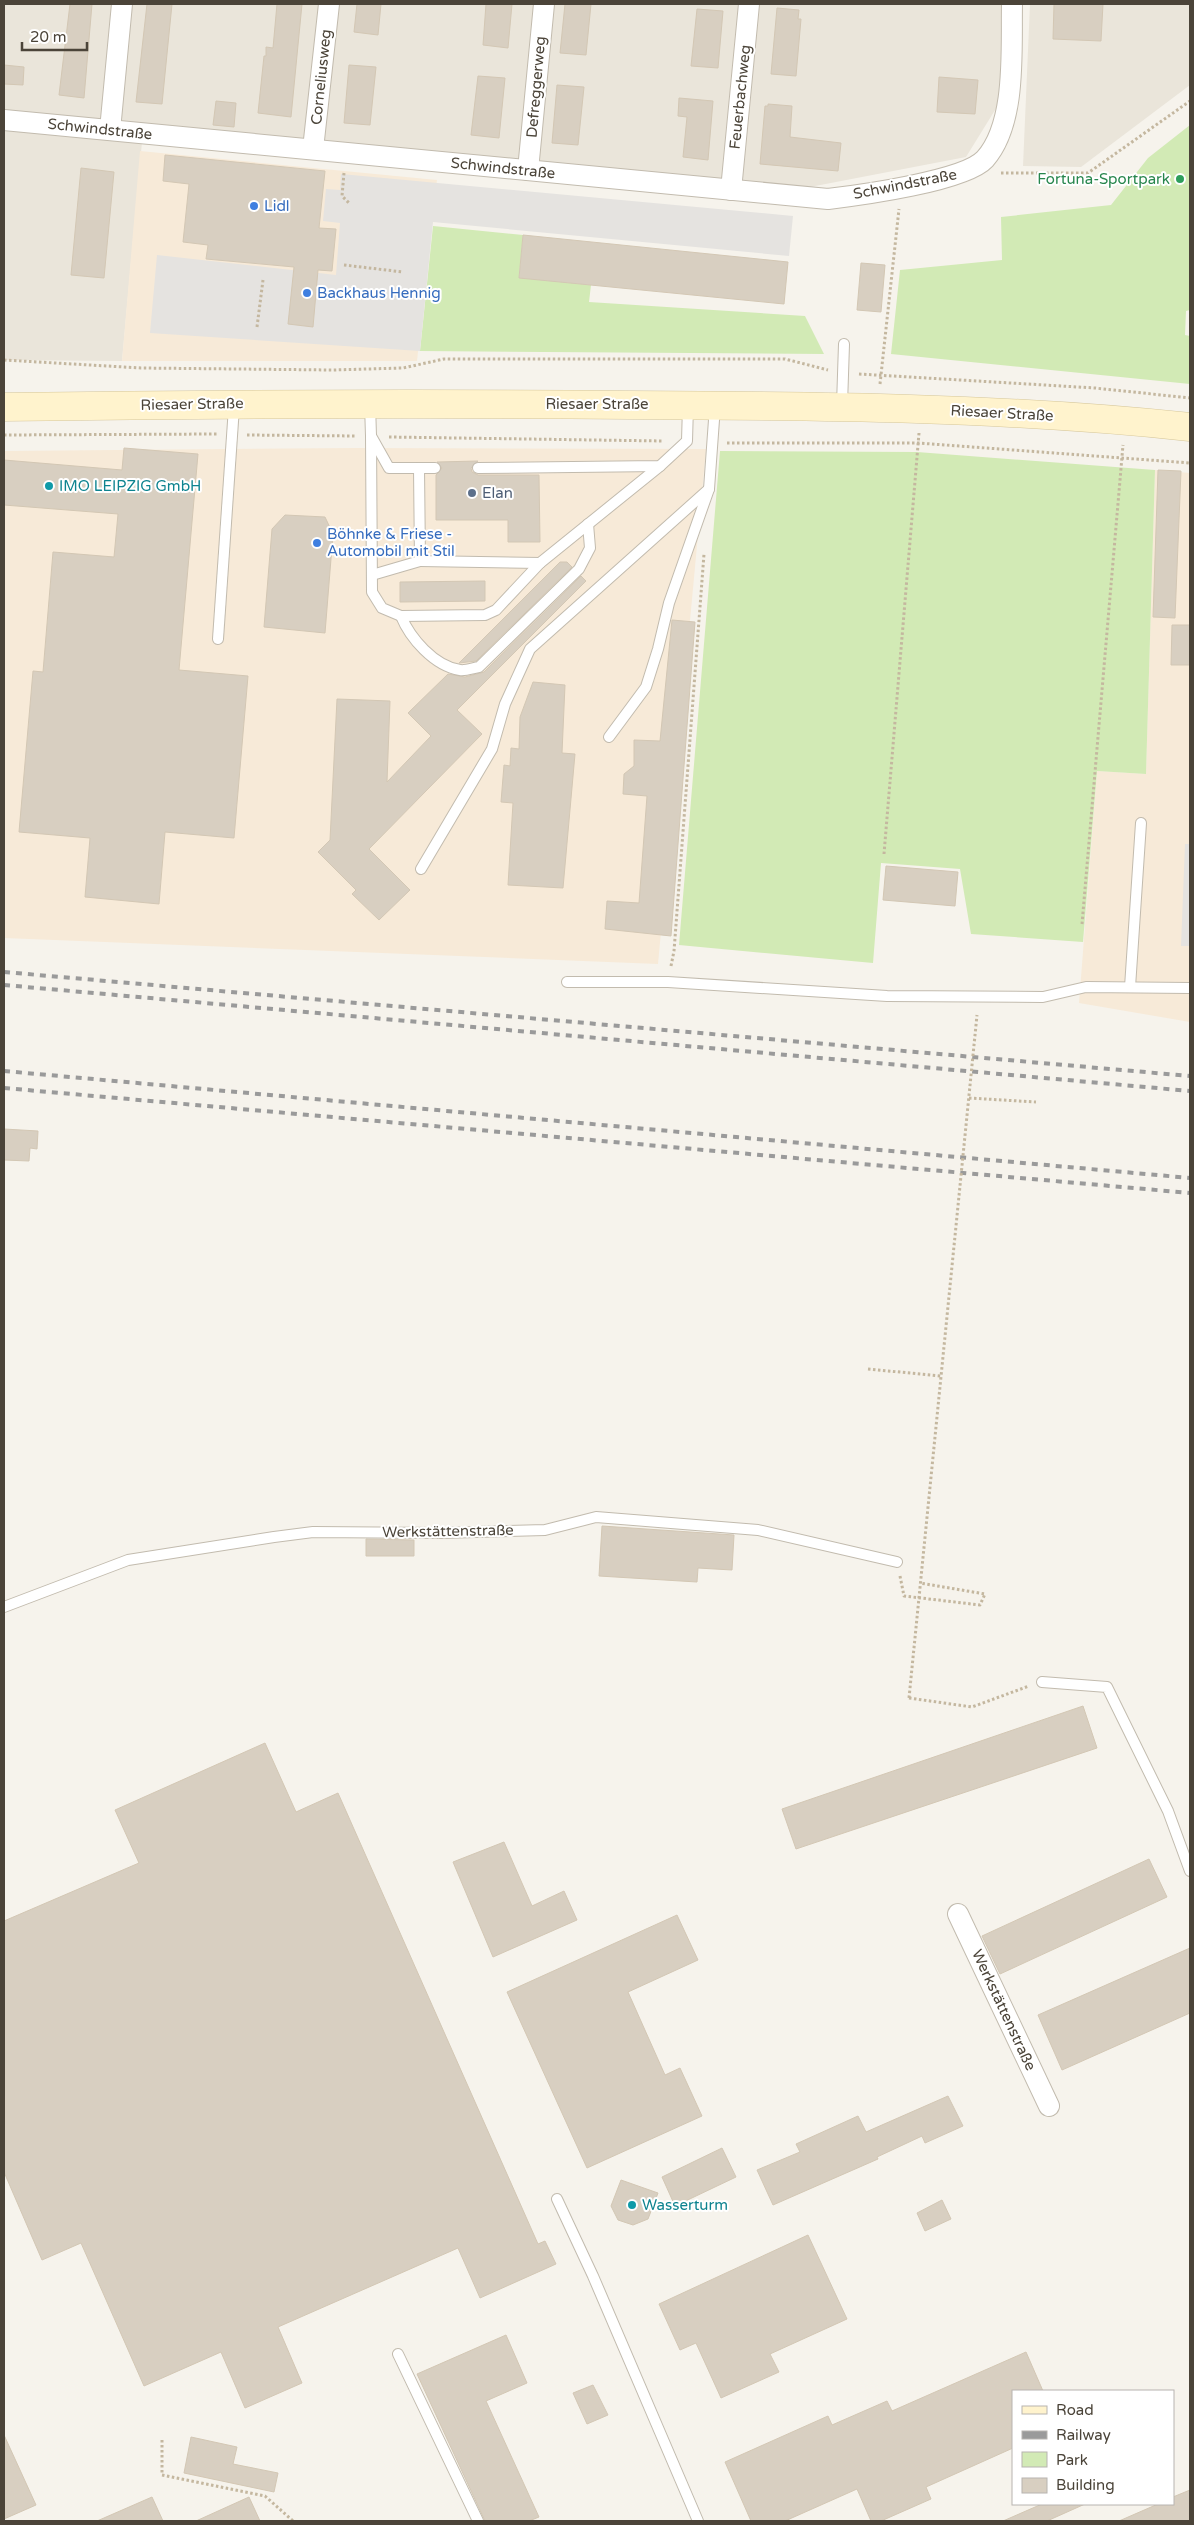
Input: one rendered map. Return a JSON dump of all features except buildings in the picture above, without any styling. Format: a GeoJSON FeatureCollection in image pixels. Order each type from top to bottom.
{"type":"FeatureCollection","features":[{"type":"Feature","properties":{"kind":"main road","name":"Riesaer Straße"},"geometry":{"type":"LineString","coordinates":[[4,407],[234,403],[842,407],[1019,412],[1190,427]]}},
{"type":"Feature","properties":{"kind":"street"},"geometry":{"type":"LineString","coordinates":[[110,130],[122,4]]}},
{"type":"Feature","properties":{"kind":"street","name":"Corneliusweg"},"geometry":{"type":"LineString","coordinates":[[312,149],[329,4]]}},
{"type":"Feature","properties":{"kind":"street","name":"Defreggerweg"},"geometry":{"type":"LineString","coordinates":[[528,170],[544,4]]}},
{"type":"Feature","properties":{"kind":"street","name":"Feuerbachweg"},"geometry":{"type":"LineString","coordinates":[[730,190],[749,4]]}},
{"type":"Feature","properties":{"kind":"street","name":"Schwindstraße"},"geometry":{"type":"LineString","coordinates":[[4,120],[828,198],[901,186],[973,169],[992,150],[1000,135],[1008,96],[1012,4]]}},
{"type":"Feature","properties":{"kind":"street","name":"Werkstättenstraße"},"geometry":{"type":"LineString","coordinates":[[958,1914],[1049,2106]]}},
{"type":"Feature","properties":{"kind":"lane"},"geometry":{"type":"LineString","coordinates":[[842,407],[844,344]]}},
{"type":"Feature","properties":{"kind":"lane"},"geometry":{"type":"LineString","coordinates":[[218,639],[234,403]]}},
{"type":"Feature","properties":{"kind":"lane"},"geometry":{"type":"LineString","coordinates":[[370,403],[372,592],[382,608],[401,616],[485,616],[496,610],[540,563],[660,466],[687,441],[702,405]]}},
{"type":"Feature","properties":{"kind":"lane"},"geometry":{"type":"LineString","coordinates":[[608,738],[646,687],[658,649],[669,602],[709,489],[712,442],[702,405]]}},
{"type":"Feature","properties":{"kind":"lane"},"geometry":{"type":"LineString","coordinates":[[371,436],[389,468],[435,468]]}},
{"type":"Feature","properties":{"kind":"lane"},"geometry":{"type":"LineString","coordinates":[[478,468],[660,466]]}},
{"type":"Feature","properties":{"kind":"lane"},"geometry":{"type":"LineString","coordinates":[[419,468],[420,561]]}},
{"type":"Feature","properties":{"kind":"lane"},"geometry":{"type":"LineString","coordinates":[[421,868],[492,749],[505,704],[530,650],[709,489]]}},
{"type":"Feature","properties":{"kind":"lane"},"geometry":{"type":"LineString","coordinates":[[401,616],[408,632],[446,666],[461,670],[479,667],[579,569],[590,548],[588,524]]}},
{"type":"Feature","properties":{"kind":"lane"},"geometry":{"type":"LineString","coordinates":[[372,574],[420,561],[540,563]]}},
{"type":"Feature","properties":{"kind":"lane"},"geometry":{"type":"LineString","coordinates":[[1130,987],[1141,823]]}},
{"type":"Feature","properties":{"kind":"lane"},"geometry":{"type":"LineString","coordinates":[[567,982],[668,982],[887,996],[1043,997],[1086,987],[1190,988]]}},
{"type":"Feature","properties":{"kind":"lane","name":"Werkstättenstraße"},"geometry":{"type":"LineString","coordinates":[[4,1608],[128,1560],[274,1537],[313,1532],[444,1533],[545,1530],[596,1517],[758,1530],[897,1562]]}},
{"type":"Feature","properties":{"kind":"lane"},"geometry":{"type":"LineString","coordinates":[[1042,1682],[1107,1687],[1168,1811],[1190,1871]]}},
{"type":"Feature","properties":{"kind":"lane"},"geometry":{"type":"LineString","coordinates":[[557,2199],[593,2276],[698,2521]]}},
{"type":"Feature","properties":{"kind":"lane"},"geometry":{"type":"LineString","coordinates":[[398,2354],[478,2521]]}},
{"type":"Feature","properties":{"kind":"path"},"geometry":{"type":"LineString","coordinates":[[973,169],[1007,173],[1088,173],[1190,101]]}},
{"type":"Feature","properties":{"kind":"path"},"geometry":{"type":"LineString","coordinates":[[346,153],[342,196],[350,204]]}},
{"type":"Feature","properties":{"kind":"path"},"geometry":{"type":"LineString","coordinates":[[880,374],[901,186]]}},
{"type":"Feature","properties":{"kind":"path"},"geometry":{"type":"LineString","coordinates":[[344,265],[403,272]]}},
{"type":"Feature","properties":{"kind":"path"},"geometry":{"type":"LineString","coordinates":[[257,327],[263,280]]}},
{"type":"Feature","properties":{"kind":"path"},"geometry":{"type":"LineString","coordinates":[[4,360],[141,368],[333,370],[403,368],[444,359],[785,359],[844,373],[1095,388],[1190,398]]}},
{"type":"Feature","properties":{"kind":"path"},"geometry":{"type":"LineString","coordinates":[[884,854],[920,410]]}},
{"type":"Feature","properties":{"kind":"path"},"geometry":{"type":"LineString","coordinates":[[1082,924],[1124,420]]}},
{"type":"Feature","properties":{"kind":"path"},"geometry":{"type":"LineString","coordinates":[[4,434],[232,434],[442,439],[687,441]]}},
{"type":"Feature","properties":{"kind":"path"},"geometry":{"type":"LineString","coordinates":[[712,442],[918,443],[1190,463]]}},
{"type":"Feature","properties":{"kind":"path"},"geometry":{"type":"LineString","coordinates":[[674,951],[704,550]]}},
{"type":"Feature","properties":{"kind":"path"},"geometry":{"type":"LineString","coordinates":[[977,1014],[909,1698],[972,1707],[1042,1682]]}},
{"type":"Feature","properties":{"kind":"path"},"geometry":{"type":"LineString","coordinates":[[969,1098],[1036,1102]]}},
{"type":"Feature","properties":{"kind":"path"},"geometry":{"type":"LineString","coordinates":[[868,1369],[941,1376]]}},
{"type":"Feature","properties":{"kind":"path"},"geometry":{"type":"LineString","coordinates":[[897,1562],[904,1596],[980,1605],[985,1594],[920,1583]]}},
{"type":"Feature","properties":{"kind":"path"},"geometry":{"type":"LineString","coordinates":[[162,2440],[162,2475],[265,2496],[293,2521]]}},
{"type":"Feature","properties":{"kind":"shaded area"},"geometry":{"type":"Polygon","coordinates":[[[4,4],[1002,4],[1000,102],[966,157],[810,187],[143,131],[122,361],[4,360],[4,4]]]}},
{"type":"Feature","properties":{"kind":"shaded area"},"geometry":{"type":"Polygon","coordinates":[[[1030,4],[1190,4],[1190,85],[1081,167],[1023,166],[1030,4]]]}},
{"type":"Feature","properties":{"kind":"shaded area"},"geometry":{"type":"Polygon","coordinates":[[[140,151],[437,180],[417,361],[122,361],[140,151]]]}},
{"type":"Feature","properties":{"kind":"shaded area"},"geometry":{"type":"Polygon","coordinates":[[[341,174],[793,216],[789,256],[433,222],[420,351],[150,333],[157,255],[336,275],[340,223],[323,221],[326,189],[340,190],[341,174]]]}},
{"type":"Feature","properties":{"kind":"shaded area"},"geometry":{"type":"Polygon","coordinates":[[[356,448],[706,449],[658,964],[4,938],[4,451],[356,448]]]}},
{"type":"Feature","properties":{"kind":"shaded area"},"geometry":{"type":"Polygon","coordinates":[[[1155,470],[1190,473],[1190,1022],[1079,1003],[1097,771],[1146,774],[1155,470]]]}},
{"type":"Feature","properties":{"kind":"shaded area"},"geometry":{"type":"Polygon","coordinates":[[[1185,844],[1190,844],[1190,946],[1181,946],[1185,844]]]}},
{"type":"Feature","properties":{"kind":"green space"},"geometry":{"type":"Polygon","coordinates":[[[1190,125],[1190,310],[1186,311],[1185,335],[1190,336],[1190,384],[891,354],[900,270],[1002,260],[1001,217],[1111,205],[1148,158],[1190,125]]]}},
{"type":"Feature","properties":{"kind":"green space"},"geometry":{"type":"Polygon","coordinates":[[[433,226],[523,235],[519,277],[591,285],[589,302],[805,316],[824,354],[420,351],[433,226]]]}},
{"type":"Feature","properties":{"kind":"green space"},"geometry":{"type":"Polygon","coordinates":[[[720,451],[917,452],[1155,470],[1146,774],[1097,771],[1083,942],[971,934],[960,869],[881,863],[873,963],[679,945],[720,451]]]}},
{"type":"Feature","properties":{"kind":"railway"},"geometry":{"type":"LineString","coordinates":[[4,972],[1190,1076]]}},
{"type":"Feature","properties":{"kind":"railway"},"geometry":{"type":"LineString","coordinates":[[4,985],[1190,1091]]}},
{"type":"Feature","properties":{"kind":"railway"},"geometry":{"type":"LineString","coordinates":[[4,1071],[1190,1178]]}},
{"type":"Feature","properties":{"kind":"railway"},"geometry":{"type":"LineString","coordinates":[[4,1088],[1190,1193]]}},
{"type":"Feature","properties":{"kind":"place","name":"Fortuna-Sportpark"},"geometry":{"type":"Point","coordinates":[1180,179]}},
{"type":"Feature","properties":{"kind":"place","name":"Lidl"},"geometry":{"type":"Point","coordinates":[254,206]}},
{"type":"Feature","properties":{"kind":"place","name":"Backhaus Hennig"},"geometry":{"type":"Point","coordinates":[307,293]}},
{"type":"Feature","properties":{"kind":"place","name":"IMO LEIPZIG GmbH"},"geometry":{"type":"Point","coordinates":[49,486]}},
{"type":"Feature","properties":{"kind":"place","name":"Elan"},"geometry":{"type":"Point","coordinates":[472,493]}},
{"type":"Feature","properties":{"kind":"place","name":"Böhnke & Friese - Automobil mit Stil"},"geometry":{"type":"Point","coordinates":[317,543]}},
{"type":"Feature","properties":{"kind":"place","name":"Wasserturm"},"geometry":{"type":"Point","coordinates":[632,2205]}}]}
